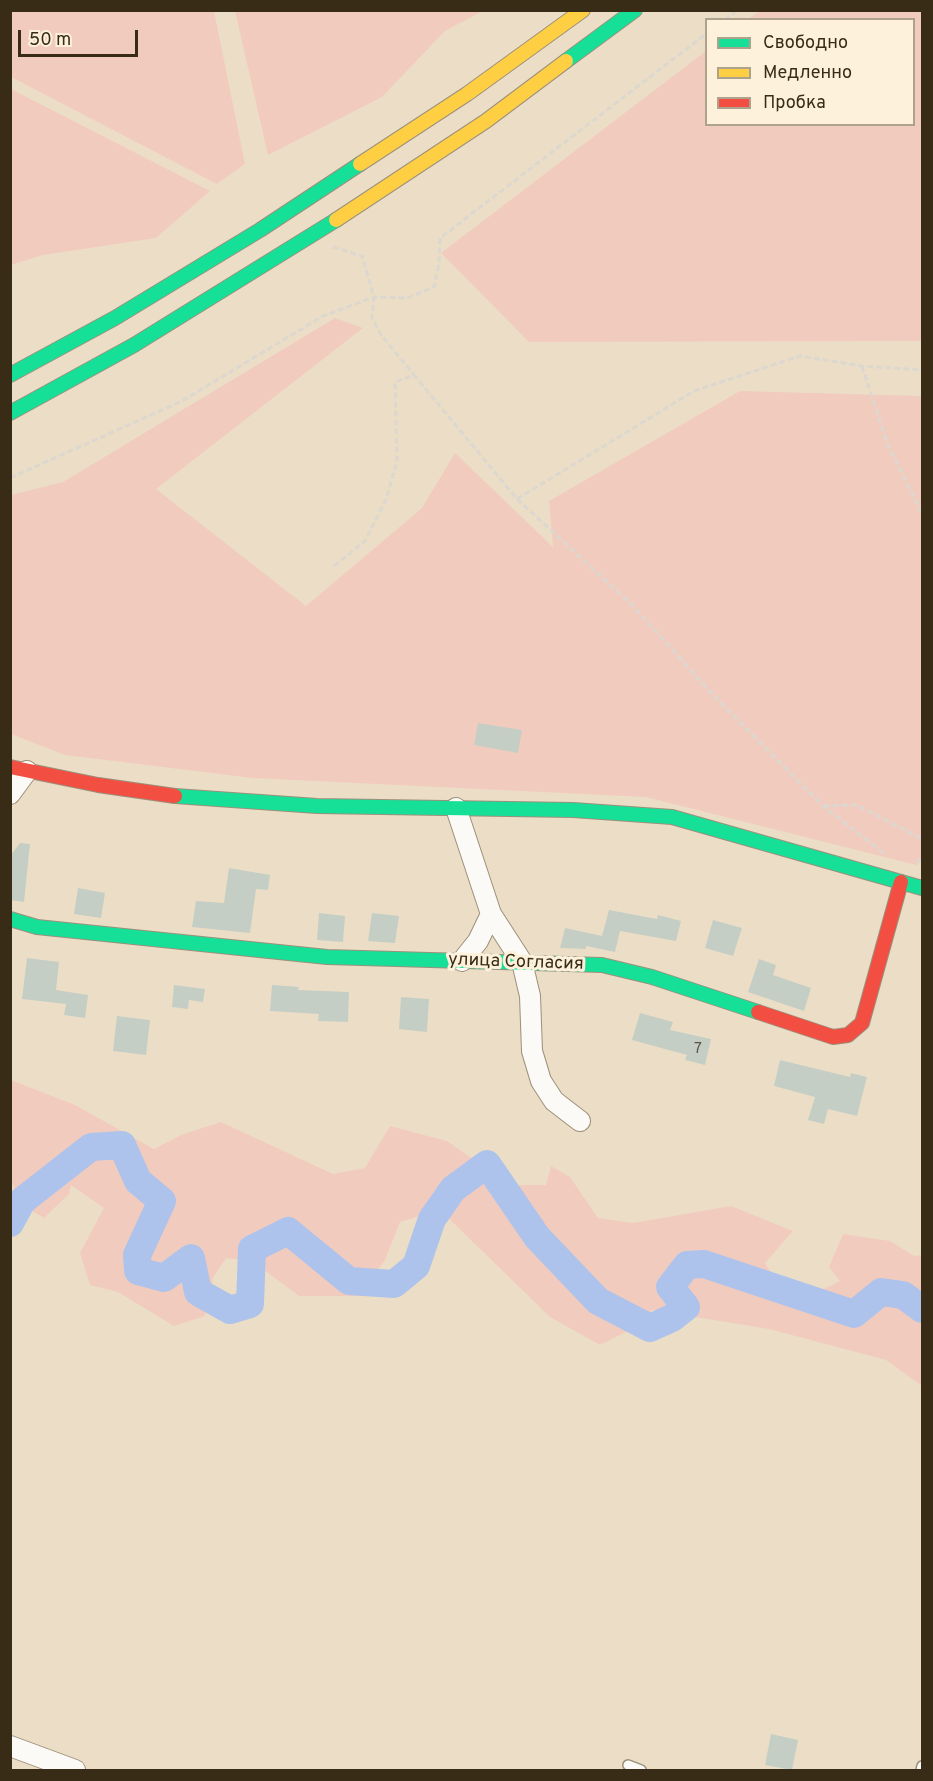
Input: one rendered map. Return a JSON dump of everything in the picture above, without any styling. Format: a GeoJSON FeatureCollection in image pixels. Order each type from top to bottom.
{"type":"FeatureCollection","features":[{"type":"Feature","properties":{"kind":"street"},"geometry":{"type":"LineString","coordinates":[[538,44],[574,10]]}},
{"type":"Feature","properties":{"kind":"street"},"geometry":{"type":"LineString","coordinates":[[10,375],[115,318],[260,230],[467,94],[583,10]]}},
{"type":"Feature","properties":{"kind":"street"},"geometry":{"type":"LineString","coordinates":[[10,413],[134,345],[315,233],[486,121],[634,10]]}},
{"type":"Feature","properties":{"kind":"street"},"geometry":{"type":"LineString","coordinates":[[10,794],[19,769],[164,795],[317,806],[573,810],[672,817],[922,888]]}},
{"type":"Feature","properties":{"kind":"street"},"geometry":{"type":"LineString","coordinates":[[456,808],[491,914],[522,962],[530,996],[532,1051],[541,1081],[554,1101],[580,1121]]}},
{"type":"Feature","properties":{"kind":"street","name":"улица Согласия"},"geometry":{"type":"LineString","coordinates":[[10,919],[37,927],[327,957],[602,965],[652,977],[833,1037],[848,1035],[862,1023],[901,882]]}},
{"type":"Feature","properties":{"kind":"street"},"geometry":{"type":"LineString","coordinates":[[462,961],[478,941],[491,914]]}},
{"type":"Feature","properties":{"kind":"street"},"geometry":{"type":"LineString","coordinates":[[10,1746],[75,1770]]}},
{"type":"Feature","properties":{"kind":"lane"},"geometry":{"type":"LineString","coordinates":[[627,1765],[641,1770]]}},
{"type":"Feature","properties":{"kind":"lane"},"geometry":{"type":"LineString","coordinates":[[921,1770],[922,1766]]}},
{"type":"Feature","properties":{"kind":"path"},"geometry":{"type":"LineString","coordinates":[[10,478],[182,401],[323,316],[374,297],[407,298],[434,287],[439,264],[440,238],[705,35]]}},
{"type":"Feature","properties":{"kind":"path"},"geometry":{"type":"LineString","coordinates":[[315,233],[330,247],[362,256],[374,297],[372,318],[381,335],[516,499],[630,603],[717,699],[823,806],[891,859]]}},
{"type":"Feature","properties":{"kind":"path"},"geometry":{"type":"LineString","coordinates":[[516,499],[694,391],[800,356],[862,366],[922,370]]}},
{"type":"Feature","properties":{"kind":"path"},"geometry":{"type":"LineString","coordinates":[[862,366],[887,443],[922,514]]}},
{"type":"Feature","properties":{"kind":"path"},"geometry":{"type":"LineString","coordinates":[[334,566],[365,541],[386,500],[397,461],[395,382],[414,375],[416,377]]}},
{"type":"Feature","properties":{"kind":"path"},"geometry":{"type":"LineString","coordinates":[[823,806],[857,805],[922,839]]}},
{"type":"Feature","properties":{"kind":"shaded area"},"geometry":{"type":"Polygon","coordinates":[[[235,10],[483,11],[445,31],[382,97],[268,155],[235,10]]]}},
{"type":"Feature","properties":{"kind":"shaded area"},"geometry":{"type":"Polygon","coordinates":[[[10,11],[214,11],[245,164],[217,184],[11,77],[10,11]]]}},
{"type":"Feature","properties":{"kind":"shaded area"},"geometry":{"type":"Polygon","coordinates":[[[760,11],[922,11],[922,341],[529,342],[441,253],[705,52],[705,126],[915,126],[915,18],[750,18],[760,11]]]}},
{"type":"Feature","properties":{"kind":"shaded area"},"geometry":{"type":"Polygon","coordinates":[[[10,89],[210,191],[156,238],[43,255],[11,265],[10,89]]]}},
{"type":"Feature","properties":{"kind":"shaded area"},"geometry":{"type":"Polygon","coordinates":[[[335,318],[363,328],[156,489],[306,606],[422,508],[455,453],[553,547],[549,501],[740,391],[922,396],[922,860],[916,865],[646,797],[252,778],[65,755],[11,734],[10,495],[63,482],[335,318]]]}},
{"type":"Feature","properties":{"kind":"shaded area"},"geometry":{"type":"Polygon","coordinates":[[[11,1080],[75,1105],[154,1149],[181,1135],[221,1122],[333,1174],[365,1168],[390,1126],[447,1141],[510,1185],[546,1185],[551,1166],[570,1177],[598,1218],[633,1223],[731,1206],[793,1231],[765,1263],[777,1283],[806,1298],[840,1281],[829,1267],[843,1234],[890,1241],[914,1256],[922,1255],[922,1386],[886,1360],[769,1329],[652,1310],[636,1327],[600,1345],[550,1317],[440,1210],[400,1222],[385,1260],[358,1296],[299,1296],[252,1261],[226,1258],[213,1278],[205,1316],[174,1326],[118,1292],[90,1285],[80,1253],[104,1208],[71,1185],[69,1194],[44,1218],[20,1204],[11,1180],[11,1080]]]}},
{"type":"Feature","properties":{"kind":"building"},"geometry":{"type":"Polygon","coordinates":[[[478,723],[522,730],[518,753],[474,745],[478,723]]]}},
{"type":"Feature","properties":{"kind":"building"},"geometry":{"type":"Polygon","coordinates":[[[20,843],[30,844],[24,902],[10,900],[10,856],[20,843]]]}},
{"type":"Feature","properties":{"kind":"building"},"geometry":{"type":"Polygon","coordinates":[[[229,868],[270,875],[268,890],[256,889],[250,933],[192,927],[196,901],[224,903],[229,868]]]}},
{"type":"Feature","properties":{"kind":"building"},"geometry":{"type":"Polygon","coordinates":[[[78,888],[105,893],[101,918],[74,914],[78,888]]]}},
{"type":"Feature","properties":{"kind":"building"},"geometry":{"type":"Polygon","coordinates":[[[609,910],[657,919],[658,915],[681,921],[676,941],[620,931],[615,952],[586,946],[586,949],[560,948],[565,928],[602,936],[609,910]]]}},
{"type":"Feature","properties":{"kind":"building"},"geometry":{"type":"Polygon","coordinates":[[[319,913],[345,916],[343,942],[317,940],[319,913]]]}},
{"type":"Feature","properties":{"kind":"building"},"geometry":{"type":"Polygon","coordinates":[[[372,913],[399,916],[395,943],[368,941],[372,913]]]}},
{"type":"Feature","properties":{"kind":"building"},"geometry":{"type":"Polygon","coordinates":[[[713,920],[742,928],[733,956],[705,948],[713,920]]]}},
{"type":"Feature","properties":{"kind":"building"},"geometry":{"type":"Polygon","coordinates":[[[27,958],[59,962],[56,990],[88,995],[85,1018],[64,1015],[66,1004],[22,999],[27,958]]]}},
{"type":"Feature","properties":{"kind":"building"},"geometry":{"type":"Polygon","coordinates":[[[759,959],[776,965],[773,975],[811,988],[804,1011],[748,992],[759,959]]]}},
{"type":"Feature","properties":{"kind":"building"},"geometry":{"type":"Polygon","coordinates":[[[174,985],[205,989],[203,1002],[189,1000],[188,1009],[172,1007],[174,985]]]}},
{"type":"Feature","properties":{"kind":"building"},"geometry":{"type":"Polygon","coordinates":[[[272,985],[299,987],[298,990],[349,992],[348,1022],[318,1021],[319,1014],[270,1011],[272,985]]]}},
{"type":"Feature","properties":{"kind":"building"},"geometry":{"type":"Polygon","coordinates":[[[401,997],[429,999],[427,1032],[399,1029],[401,997]]]}},
{"type":"Feature","properties":{"kind":"building"},"geometry":{"type":"Polygon","coordinates":[[[640,1013],[673,1022],[670,1030],[711,1039],[705,1065],[685,1060],[687,1055],[632,1040],[640,1013]]]}},
{"type":"Feature","properties":{"kind":"building"},"geometry":{"type":"Polygon","coordinates":[[[117,1016],[150,1020],[146,1055],[113,1051],[117,1016]]]}},
{"type":"Feature","properties":{"kind":"building"},"geometry":{"type":"Polygon","coordinates":[[[780,1060],[850,1077],[851,1073],[867,1077],[857,1116],[828,1109],[824,1124],[808,1120],[815,1097],[774,1086],[780,1060]]]}},
{"type":"Feature","properties":{"kind":"building"},"geometry":{"type":"Polygon","coordinates":[[[771,1734],[798,1740],[792,1770],[765,1765],[771,1734]]]}},
{"type":"Feature","properties":{"kind":"waterway"},"geometry":{"type":"LineString","coordinates":[[10,1223],[22,1201],[91,1147],[122,1145],[138,1181],[162,1201],[137,1255],[138,1271],[164,1278],[191,1258],[198,1292],[230,1310],[250,1304],[252,1249],[288,1231],[349,1281],[394,1284],[416,1266],[432,1219],[453,1189],[487,1164],[537,1237],[598,1301],[650,1328],[672,1318],[686,1307],[670,1287],[687,1265],[704,1264],[854,1314],[881,1292],[903,1295],[922,1309]]}},
{"type":"Feature","properties":{"kind":"traffic: fast"},"geometry":{"type":"LineString","coordinates":[[566,61],[635,10]]}},
{"type":"Feature","properties":{"kind":"traffic: fast"},"geometry":{"type":"LineString","coordinates":[[10,375],[115,318],[260,230],[360,164]]}},
{"type":"Feature","properties":{"kind":"traffic: fast"},"geometry":{"type":"LineString","coordinates":[[10,413],[134,345],[336,220]]}},
{"type":"Feature","properties":{"kind":"traffic: fast"},"geometry":{"type":"LineString","coordinates":[[175,796],[317,806],[573,810],[672,817],[922,888]]}},
{"type":"Feature","properties":{"kind":"traffic: fast"},"geometry":{"type":"LineString","coordinates":[[10,919],[37,927],[327,957],[602,965],[652,977],[758,1012]]}},
{"type":"Feature","properties":{"kind":"traffic: slow"},"geometry":{"type":"LineString","coordinates":[[360,164],[467,94],[583,10]]}},
{"type":"Feature","properties":{"kind":"traffic: slow"},"geometry":{"type":"LineString","coordinates":[[336,220],[486,121],[566,61]]}},
{"type":"Feature","properties":{"kind":"traffic: jam"},"geometry":{"type":"LineString","coordinates":[[10,767],[98,785],[175,796]]}},
{"type":"Feature","properties":{"kind":"traffic: jam"},"geometry":{"type":"LineString","coordinates":[[758,1012],[833,1037],[848,1035],[862,1023],[901,882]]}}]}
